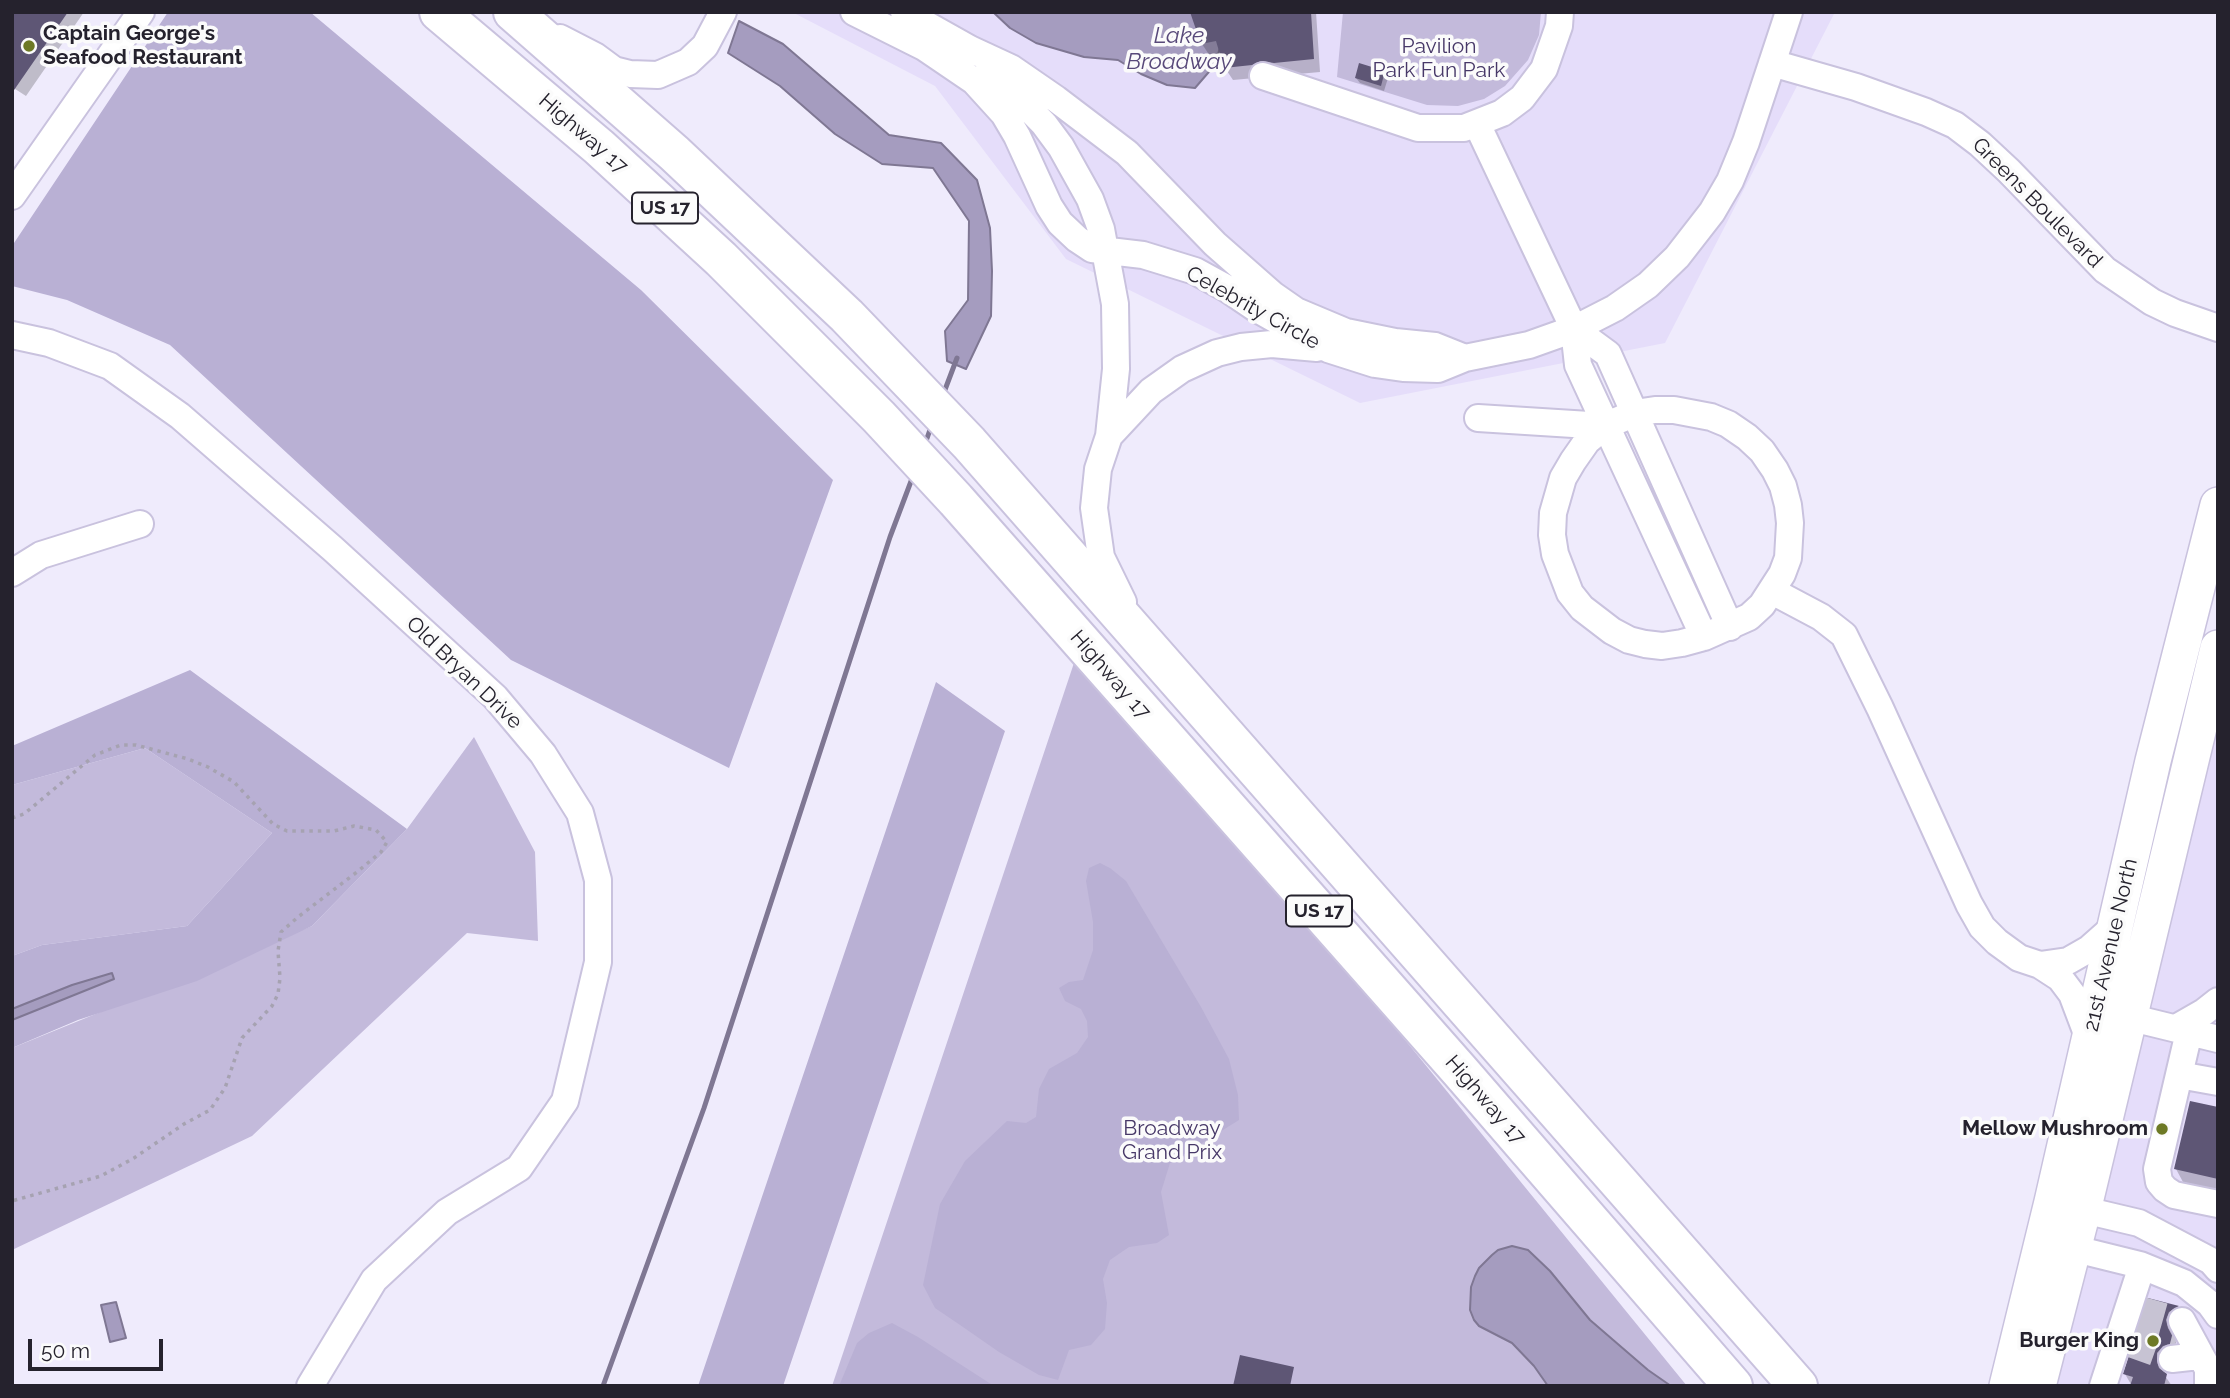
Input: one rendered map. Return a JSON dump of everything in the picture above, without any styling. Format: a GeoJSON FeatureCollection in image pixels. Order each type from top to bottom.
{"type":"FeatureCollection","features":[{"type":"Feature","properties":{"kind":"highway","name":"Highway 17"},"geometry":{"type":"LineString","coordinates":[[439,12],[598,147],[721,259],[879,417],[956,500],[1460,1071],[1733,1386]]}},
{"type":"Feature","properties":{"kind":"highway","name":"US 17"},"geometry":{"type":"LineString","coordinates":[[516,14],[674,153],[897,366],[969,443],[1798,1386]]}},
{"type":"Feature","properties":{"kind":"main road","name":"21st Avenue North"},"geometry":{"type":"LineString","coordinates":[[2068,1206],[2089,1039],[2153,761],[2218,505]]}},
{"type":"Feature","properties":{"kind":"main road","name":"21st Avenue North"},"geometry":{"type":"LineString","coordinates":[[2007,1386],[2058,1245],[2128,1017],[2210,715],[2217,652]]}},
{"type":"Feature","properties":{"kind":"main road","name":"21st Avenue North"},"geometry":{"type":"LineString","coordinates":[[2038,1386],[2058,1245]]}},
{"type":"Feature","properties":{"kind":"street"},"geometry":{"type":"LineString","coordinates":[[12,196],[21,163],[141,12]]}},
{"type":"Feature","properties":{"kind":"street","name":"Celebrity Circle"},"geometry":{"type":"LineString","coordinates":[[853,12],[924,47],[974,81],[1004,114],[1060,223],[1092,249],[1143,255],[1195,271],[1328,349],[1375,364],[1438,369],[1465,358],[1529,345],[1574,329],[1615,308],[1648,285],[1695,236],[1730,181],[1746,142],[1789,12]]}},
{"type":"Feature","properties":{"kind":"street","name":"Celebrity Circle"},"geometry":{"type":"LineString","coordinates":[[904,12],[970,49],[1011,68],[1127,153],[1215,244],[1273,295],[1296,311],[1346,332],[1395,342],[1435,345],[1465,358]]}},
{"type":"Feature","properties":{"kind":"street"},"geometry":{"type":"LineString","coordinates":[[1263,76],[1418,128],[1450,129],[1477,124],[1522,98],[1544,69],[1559,26],[1560,12]]}},
{"type":"Feature","properties":{"kind":"street"},"geometry":{"type":"LineString","coordinates":[[516,14],[594,56],[614,70],[645,76],[671,71],[688,62],[705,46],[721,14]]}},
{"type":"Feature","properties":{"kind":"street"},"geometry":{"type":"LineString","coordinates":[[970,49],[1044,124],[1061,147],[1090,199],[1101,229],[1115,303],[1116,369],[1109,436],[1098,469],[1094,508],[1101,557],[1116,591],[1154,653]]}},
{"type":"Feature","properties":{"kind":"street","name":"Greens Boulevard"},"geometry":{"type":"LineString","coordinates":[[1772,63],[1856,87],[1955,125],[2009,171],[2105,271],[2151,302],[2218,328]]}},
{"type":"Feature","properties":{"kind":"street"},"geometry":{"type":"LineString","coordinates":[[1477,124],[1574,329],[1578,365],[1704,637]]}},
{"type":"Feature","properties":{"kind":"street"},"geometry":{"type":"LineString","coordinates":[[1574,329],[1608,354],[1730,627]]}},
{"type":"Feature","properties":{"kind":"street","name":"Old Bryan Drive"},"geometry":{"type":"LineString","coordinates":[[12,335],[49,343],[110,366],[180,416],[495,697],[543,754],[580,813],[598,880],[598,962],[565,1101],[519,1168],[447,1212],[374,1280],[310,1386]]}},
{"type":"Feature","properties":{"kind":"street"},"geometry":{"type":"LineString","coordinates":[[1109,436],[1151,391],[1182,369],[1217,353],[1241,346],[1272,344],[1328,349]]}},
{"type":"Feature","properties":{"kind":"street"},"geometry":{"type":"LineString","coordinates":[[1674,410],[1711,417],[1728,424],[1762,452],[1783,486],[1788,505],[1788,558],[1762,605],[1749,617],[1730,627],[1682,643],[1662,646],[1645,644],[1629,639],[1596,620],[1570,593],[1552,535],[1553,513],[1563,478],[1587,441],[1605,426],[1635,413],[1674,410]]}},
{"type":"Feature","properties":{"kind":"street"},"geometry":{"type":"LineString","coordinates":[[1478,418],[1605,426]]}},
{"type":"Feature","properties":{"kind":"street"},"geometry":{"type":"LineString","coordinates":[[12,573],[41,555],[140,524]]}},
{"type":"Feature","properties":{"kind":"street"},"geometry":{"type":"LineString","coordinates":[[1772,591],[1821,617],[1844,635],[1881,708],[1969,904],[1982,927],[2019,958],[2040,965],[2060,978],[2072,994],[2089,1039]]}},
{"type":"Feature","properties":{"kind":"street"},"geometry":{"type":"LineString","coordinates":[[2040,965],[2068,961],[2089,949],[2115,926]]}},
{"type":"Feature","properties":{"kind":"street"},"geometry":{"type":"LineString","coordinates":[[2218,1001],[2183,1030],[2179,1075],[2157,1169],[2159,1182],[2174,1195],[2218,1204]]}},
{"type":"Feature","properties":{"kind":"street"},"geometry":{"type":"LineString","coordinates":[[2128,1017],[2218,1039]]}},
{"type":"Feature","properties":{"kind":"street"},"geometry":{"type":"LineString","coordinates":[[2179,1075],[2218,1082]]}},
{"type":"Feature","properties":{"kind":"street"},"geometry":{"type":"LineString","coordinates":[[2068,1206],[2139,1223],[2211,1261],[2218,1269]]}},
{"type":"Feature","properties":{"kind":"street"},"geometry":{"type":"LineString","coordinates":[[2058,1245],[2142,1266],[2184,1283],[2210,1304],[2218,1315]]}},
{"type":"Feature","properties":{"kind":"street"},"geometry":{"type":"LineString","coordinates":[[2103,1386],[2131,1326],[2142,1266]]}},
{"type":"Feature","properties":{"kind":"street"},"geometry":{"type":"LineString","coordinates":[[2199,1356],[2177,1339],[2199,1356],[2208,1369],[2208,1384]]}},
{"type":"Feature","properties":{"kind":"path"},"geometry":{"type":"LineString","coordinates":[[12,818],[24,814],[95,755],[121,745],[136,745],[208,767],[234,782],[273,824],[287,831],[334,831],[354,826],[376,830],[387,842],[381,852],[281,932],[278,994],[272,1006],[242,1038],[225,1088],[209,1110],[101,1176],[12,1200]]}},
{"type":"Feature","properties":{"kind":"shaded area"},"geometry":{"type":"Polygon","coordinates":[[[792,12],[1835,12],[1665,343],[1360,403],[1066,259],[935,86],[792,12]]]}},
{"type":"Feature","properties":{"kind":"shaded area"},"geometry":{"type":"Polygon","coordinates":[[[2218,648],[2218,1386],[2038,1386],[2218,648]]]}},
{"type":"Feature","properties":{"kind":"green space"},"geometry":{"type":"Polygon","coordinates":[[[168,12],[310,12],[641,290],[833,480],[729,768],[511,660],[170,345],[67,300],[12,286],[12,246],[168,12]]]}},
{"type":"Feature","properties":{"kind":"green space","name":"Pavilion Park Fun Park"},"geometry":{"type":"Polygon","coordinates":[[[1343,12],[1541,12],[1539,35],[1528,60],[1505,86],[1484,99],[1458,106],[1427,105],[1337,77],[1343,12]]]}},
{"type":"Feature","properties":{"kind":"green space","name":"Broadway Grand Prix"},"geometry":{"type":"Polygon","coordinates":[[[1081,642],[1687,1386],[832,1386],[1081,642]]]}},
{"type":"Feature","properties":{"kind":"green space"},"geometry":{"type":"Polygon","coordinates":[[[190,670],[407,829],[312,926],[197,981],[78,1020],[12,1048],[12,956],[42,945],[187,926],[272,833],[145,748],[12,785],[12,746],[190,670]]]}},
{"type":"Feature","properties":{"kind":"green space"},"geometry":{"type":"Polygon","coordinates":[[[936,682],[1005,731],[783,1386],[698,1386],[936,682]]]}},
{"type":"Feature","properties":{"kind":"green space"},"geometry":{"type":"Polygon","coordinates":[[[474,737],[535,852],[538,941],[467,933],[252,1136],[12,1250],[12,1048],[312,926],[407,829],[474,737]]]}},
{"type":"Feature","properties":{"kind":"green space"},"geometry":{"type":"Polygon","coordinates":[[[145,748],[272,833],[187,926],[42,945],[12,956],[12,785],[145,748]]]}},
{"type":"Feature","properties":{"kind":"green space"},"geometry":{"type":"Polygon","coordinates":[[[1100,863],[1126,881],[1201,1007],[1229,1059],[1238,1095],[1239,1120],[1170,1163],[1161,1192],[1169,1235],[1157,1243],[1129,1247],[1110,1260],[1103,1279],[1107,1303],[1105,1329],[1091,1345],[1069,1350],[1058,1380],[1039,1375],[999,1352],[935,1308],[923,1285],[940,1204],[965,1161],[1007,1121],[1026,1123],[1036,1117],[1039,1089],[1049,1069],[1077,1053],[1088,1037],[1087,1021],[1081,1009],[1065,1001],[1059,988],[1069,982],[1083,980],[1093,950],[1093,922],[1086,881],[1089,868],[1100,863]]]}},
{"type":"Feature","properties":{"kind":"green space"},"geometry":{"type":"Polygon","coordinates":[[[892,1323],[994,1386],[839,1386],[857,1343],[869,1333],[892,1323]]]}},
{"type":"Feature","properties":{"kind":"water","name":"Lake Broadway"},"geometry":{"type":"Polygon","coordinates":[[[993,12],[1213,12],[1221,45],[1214,66],[1195,88],[1167,85],[1118,60],[1084,57],[1036,43],[1010,28],[993,12]]]}},
{"type":"Feature","properties":{"kind":"water"},"geometry":{"type":"Polygon","coordinates":[[[739,21],[783,44],[889,135],[941,143],[977,180],[990,228],[991,316],[966,369],[947,361],[945,331],[968,300],[969,221],[933,168],[882,164],[835,134],[780,86],[728,53],[739,21]]]}},
{"type":"Feature","properties":{"kind":"water"},"geometry":{"type":"Polygon","coordinates":[[[112,973],[114,979],[12,1020],[12,1009],[72,985],[112,973]]]}},
{"type":"Feature","properties":{"kind":"water"},"geometry":{"type":"Polygon","coordinates":[[[1512,1246],[1528,1250],[1550,1271],[1590,1320],[1648,1370],[1671,1386],[1548,1386],[1534,1366],[1512,1343],[1479,1326],[1470,1310],[1471,1287],[1475,1276],[1479,1268],[1498,1250],[1512,1246]]]}},
{"type":"Feature","properties":{"kind":"water"},"geometry":{"type":"Polygon","coordinates":[[[116,1302],[126,1338],[110,1342],[101,1305],[116,1302]]]}},
{"type":"Feature","properties":{"kind":"building","name":"Captain George's Seafood Restaurant"},"geometry":{"type":"Polygon","coordinates":[[[12,12],[68,12],[12,93],[12,12]]]}},
{"type":"Feature","properties":{"kind":"building"},"geometry":{"type":"Polygon","coordinates":[[[1190,12],[1311,12],[1314,59],[1274,63],[1261,61],[1252,65],[1224,68],[1216,41],[1201,44],[1190,12]]]}},
{"type":"Feature","properties":{"kind":"building"},"geometry":{"type":"Polygon","coordinates":[[[1359,63],[1385,71],[1381,86],[1355,78],[1359,63]]]}},
{"type":"Feature","properties":{"kind":"building"},"geometry":{"type":"Polygon","coordinates":[[[2190,1101],[2218,1107],[2218,1179],[2174,1169],[2190,1101]]]}},
{"type":"Feature","properties":{"kind":"building","name":"Burger King"},"geometry":{"type":"Polygon","coordinates":[[[2148,1298],[2179,1306],[2169,1312],[2166,1320],[2176,1343],[2163,1346],[2157,1353],[2159,1368],[2167,1374],[2164,1386],[2130,1386],[2133,1377],[2123,1374],[2148,1298]]]}},
{"type":"Feature","properties":{"kind":"building"},"geometry":{"type":"Polygon","coordinates":[[[1240,1355],[1294,1367],[1290,1386],[1233,1386],[1240,1355]]]}},
{"type":"Feature","properties":{"kind":"waterway"},"geometry":{"type":"LineString","coordinates":[[943,395],[957,358]]}},
{"type":"Feature","properties":{"kind":"waterway"},"geometry":{"type":"LineString","coordinates":[[925,444],[932,424]]}},
{"type":"Feature","properties":{"kind":"waterway"},"geometry":{"type":"LineString","coordinates":[[603,1386],[704,1108],[890,537],[913,476]]}},
{"type":"Feature","properties":{"kind":"tunnel"},"geometry":{"type":"LineString","coordinates":[[2139,1309],[2182,1321]]}},
{"type":"Feature","properties":{"kind":"tunnel"},"geometry":{"type":"LineString","coordinates":[[2134,1327],[2177,1338]]}},
{"type":"Feature","properties":{"kind":"tunnel"},"geometry":{"type":"LineString","coordinates":[[2130,1344],[2172,1359]]}},
{"type":"Feature","properties":{"kind":"place","name":"Captain George's Seafood Restaurant"},"geometry":{"type":"Point","coordinates":[29,46]}},
{"type":"Feature","properties":{"kind":"place","name":"Mellow Mushroom"},"geometry":{"type":"Point","coordinates":[2162,1129]}},
{"type":"Feature","properties":{"kind":"place","name":"Burger King"},"geometry":{"type":"Point","coordinates":[2153,1341]}}]}
